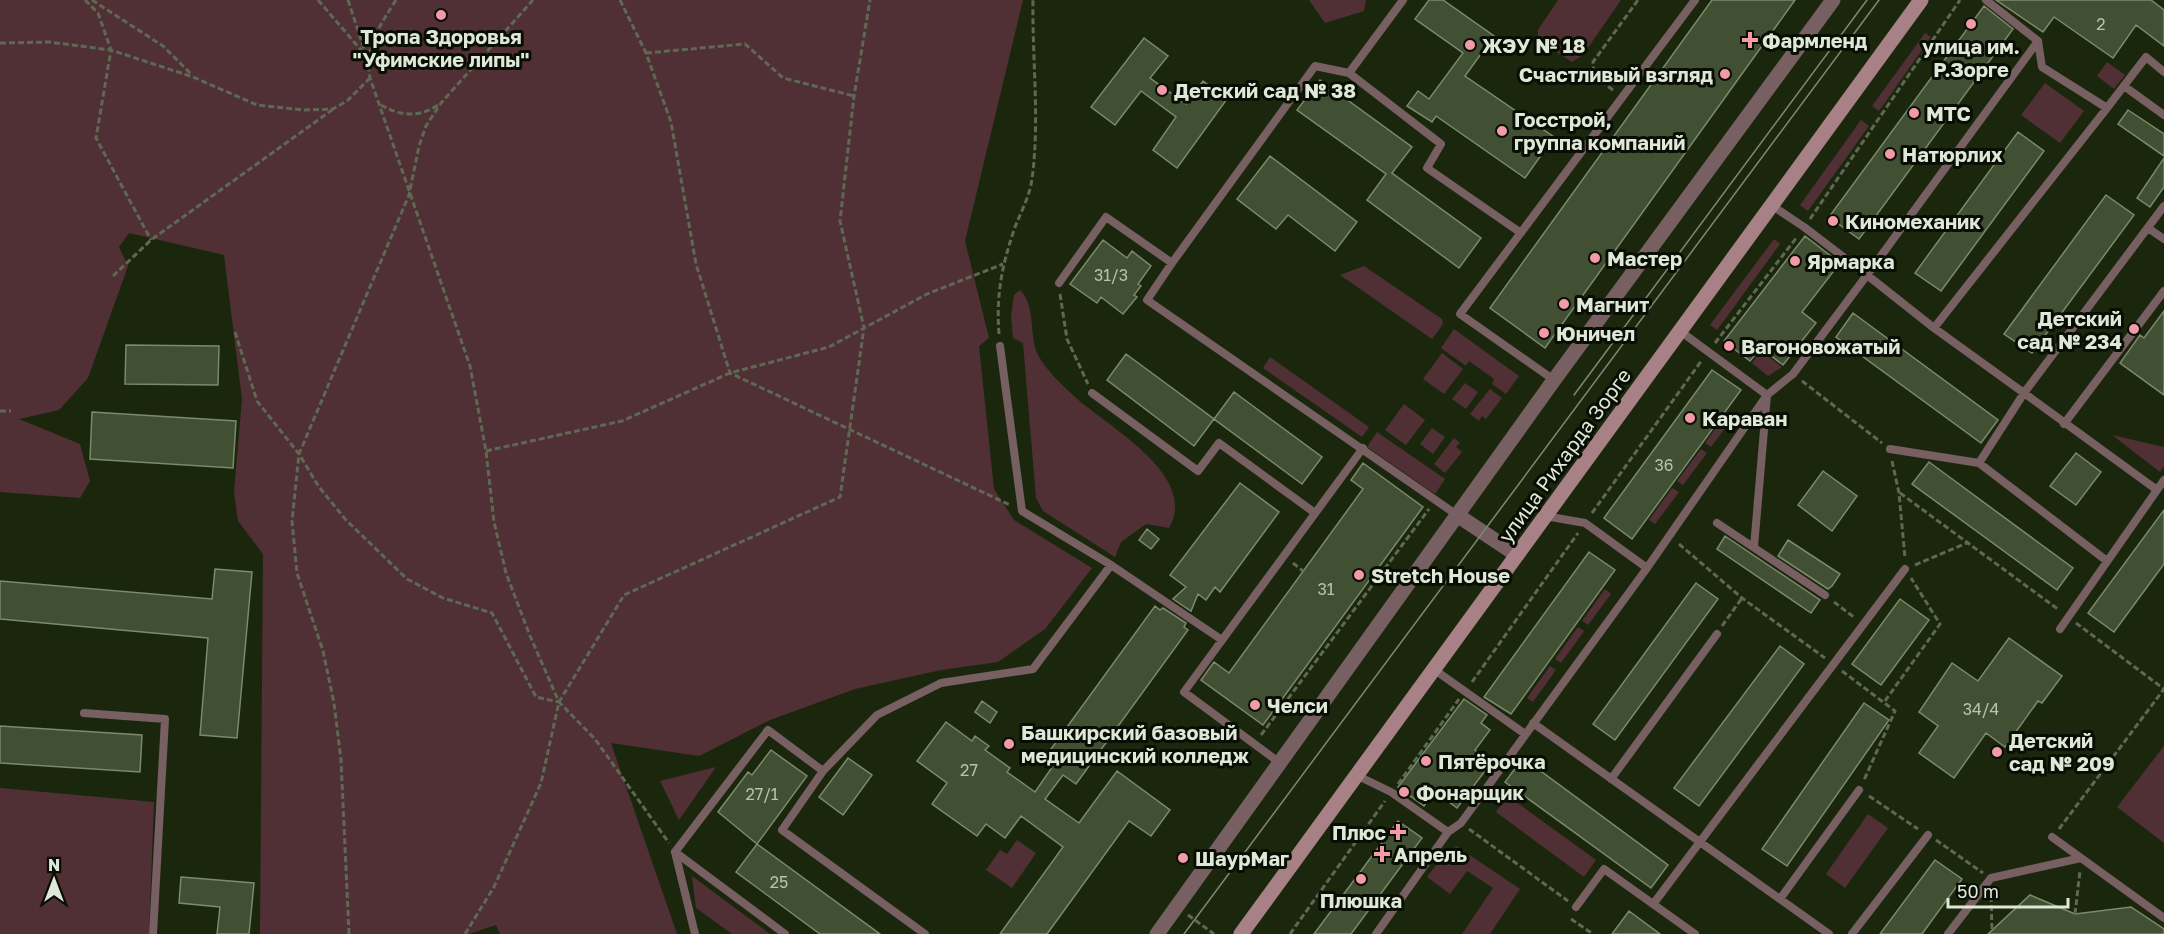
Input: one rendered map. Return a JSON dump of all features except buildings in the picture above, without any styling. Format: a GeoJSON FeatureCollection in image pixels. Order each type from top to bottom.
{"type":"FeatureCollection","features":[{"type":"Feature","properties":{"kind":"main road","name":"улица Рихарда Зорге"},"geometry":{"type":"LineString","coordinates":[[1241,934],[1432,668],[1921,0]]}},
{"type":"Feature","properties":{"kind":"street"},"geometry":{"type":"LineString","coordinates":[[1157,934],[1554,380],[1833,0]]}},
{"type":"Feature","properties":{"kind":"street"},"geometry":{"type":"LineString","coordinates":[[1457,515],[1516,555]]}},
{"type":"Feature","properties":{"kind":"lane"},"geometry":{"type":"LineString","coordinates":[[1349,73],[1403,0]]}},
{"type":"Feature","properties":{"kind":"lane"},"geometry":{"type":"LineString","coordinates":[[1554,380],[1460,314],[1695,0]]}},
{"type":"Feature","properties":{"kind":"lane"},"geometry":{"type":"LineString","coordinates":[[1986,0],[2038,41],[2042,67],[2107,108]]}},
{"type":"Feature","properties":{"kind":"lane"},"geometry":{"type":"LineString","coordinates":[[1376,934],[1448,832],[1461,823],[1647,568],[1767,395],[1793,374],[2038,41]]}},
{"type":"Feature","properties":{"kind":"lane"},"geometry":{"type":"LineString","coordinates":[[1934,328],[2146,57],[2164,72]]}},
{"type":"Feature","properties":{"kind":"lane"},"geometry":{"type":"LineString","coordinates":[[1457,515],[1147,300],[1315,66],[1349,73],[1441,144],[1427,168],[1521,233]]}},
{"type":"Feature","properties":{"kind":"lane"},"geometry":{"type":"LineString","coordinates":[[2124,86],[2164,115]]}},
{"type":"Feature","properties":{"kind":"lane"},"geometry":{"type":"LineString","coordinates":[[1771,205],[1804,227],[1934,328],[2064,424],[2157,490]]}},
{"type":"Feature","properties":{"kind":"lane"},"geometry":{"type":"LineString","coordinates":[[1979,463],[2024,393],[2164,206]]}},
{"type":"Feature","properties":{"kind":"lane"},"geometry":{"type":"LineString","coordinates":[[1059,283],[1106,217],[1172,263]]}},
{"type":"Feature","properties":{"kind":"lane"},"geometry":{"type":"LineString","coordinates":[[2148,228],[2164,239]]}},
{"type":"Feature","properties":{"kind":"lane"},"geometry":{"type":"LineString","coordinates":[[2064,424],[2164,291]]}},
{"type":"Feature","properties":{"kind":"lane"},"geometry":{"type":"LineString","coordinates":[[1680,331],[1767,395]]}},
{"type":"Feature","properties":{"kind":"lane"},"geometry":{"type":"LineString","coordinates":[[1000,346],[1022,511],[1111,566],[1222,640]]}},
{"type":"Feature","properties":{"kind":"lane"},"geometry":{"type":"LineString","coordinates":[[1092,393],[1198,471],[1219,443],[1315,513]]}},
{"type":"Feature","properties":{"kind":"lane"},"geometry":{"type":"LineString","coordinates":[[1754,547],[1767,395]]}},
{"type":"Feature","properties":{"kind":"lane"},"geometry":{"type":"LineString","coordinates":[[1280,763],[1184,692],[1363,448]]}},
{"type":"Feature","properties":{"kind":"lane"},"geometry":{"type":"LineString","coordinates":[[1890,449],[1979,463],[2107,561]]}},
{"type":"Feature","properties":{"kind":"lane"},"geometry":{"type":"LineString","coordinates":[[2060,629],[2164,480]]}},
{"type":"Feature","properties":{"kind":"lane"},"geometry":{"type":"LineString","coordinates":[[1545,516],[1585,523],[1647,568]]}},
{"type":"Feature","properties":{"kind":"lane"},"geometry":{"type":"LineString","coordinates":[[1717,523],[1825,595]]}},
{"type":"Feature","properties":{"kind":"lane"},"geometry":{"type":"LineString","coordinates":[[924,934],[782,831],[823,771],[877,715],[940,683],[1033,669],[1111,566]]}},
{"type":"Feature","properties":{"kind":"lane"},"geometry":{"type":"LineString","coordinates":[[1654,903],[1905,569]]}},
{"type":"Feature","properties":{"kind":"lane"},"geometry":{"type":"LineString","coordinates":[[1611,779],[1717,634]]}},
{"type":"Feature","properties":{"kind":"lane"},"geometry":{"type":"LineString","coordinates":[[1432,668],[1525,734]]}},
{"type":"Feature","properties":{"kind":"lane"},"geometry":{"type":"LineString","coordinates":[[84,713],[165,719],[153,934]]}},
{"type":"Feature","properties":{"kind":"lane"},"geometry":{"type":"LineString","coordinates":[[1533,723],[1829,934]]}},
{"type":"Feature","properties":{"kind":"lane"},"geometry":{"type":"LineString","coordinates":[[675,852],[768,730],[823,771]]}},
{"type":"Feature","properties":{"kind":"lane"},"geometry":{"type":"LineString","coordinates":[[1356,775],[1391,792],[1448,832]]}},
{"type":"Feature","properties":{"kind":"lane"},"geometry":{"type":"LineString","coordinates":[[1780,899],[1859,790]]}},
{"type":"Feature","properties":{"kind":"lane"},"geometry":{"type":"LineString","coordinates":[[1852,934],[1928,835]]}},
{"type":"Feature","properties":{"kind":"lane"},"geometry":{"type":"LineString","coordinates":[[2052,837],[2164,918]]}},
{"type":"Feature","properties":{"kind":"lane"},"geometry":{"type":"LineString","coordinates":[[675,852],[695,934]]}},
{"type":"Feature","properties":{"kind":"lane"},"geometry":{"type":"LineString","coordinates":[[675,852],[785,934]]}},
{"type":"Feature","properties":{"kind":"lane"},"geometry":{"type":"LineString","coordinates":[[1948,934],[1991,878],[2081,858]]}},
{"type":"Feature","properties":{"kind":"lane"},"geometry":{"type":"LineString","coordinates":[[1576,906],[1605,869],[1695,934]]}},
{"type":"Feature","properties":{"kind":"path"},"geometry":{"type":"LineString","coordinates":[[86,0],[98,13],[111,50],[96,138],[151,240]]}},
{"type":"Feature","properties":{"kind":"path"},"geometry":{"type":"LineString","coordinates":[[92,0],[163,46],[193,76]]}},
{"type":"Feature","properties":{"kind":"path"},"geometry":{"type":"LineString","coordinates":[[318,0],[367,57]]}},
{"type":"Feature","properties":{"kind":"path"},"geometry":{"type":"LineString","coordinates":[[348,0],[367,57],[370,78],[470,366],[486,451],[494,522],[506,573],[560,702],[595,739],[675,852]]}},
{"type":"Feature","properties":{"kind":"path"},"geometry":{"type":"LineString","coordinates":[[367,57],[379,27],[396,0]]}},
{"type":"Feature","properties":{"kind":"path"},"geometry":{"type":"LineString","coordinates":[[349,934],[341,760],[334,703],[322,651],[297,573],[293,531],[299,454],[381,266],[409,195],[419,146],[426,126],[441,103],[533,0]]}},
{"type":"Feature","properties":{"kind":"path"},"geometry":{"type":"LineString","coordinates":[[620,0],[646,53],[671,122],[696,264],[730,373],[1022,511]]}},
{"type":"Feature","properties":{"kind":"path"},"geometry":{"type":"LineString","coordinates":[[465,934],[494,887],[541,783],[560,702],[624,595],[840,497],[864,328],[840,221],[854,96],[870,0]]}},
{"type":"Feature","properties":{"kind":"path"},"geometry":{"type":"LineString","coordinates":[[1000,346],[996,303],[1003,264],[1032,182],[1035,136],[1032,55],[1033,0]]}},
{"type":"Feature","properties":{"kind":"path"},"geometry":{"type":"LineString","coordinates":[[1622,97],[1594,76],[1593,62],[1638,0]]}},
{"type":"Feature","properties":{"kind":"path"},"geometry":{"type":"LineString","coordinates":[[1290,934],[1709,351],[1804,227],[1959,0]]}},
{"type":"Feature","properties":{"kind":"path"},"geometry":{"type":"LineString","coordinates":[[0,43],[49,42],[111,50],[193,76],[257,105],[304,110],[333,109]]}},
{"type":"Feature","properties":{"kind":"path"},"geometry":{"type":"LineString","coordinates":[[646,53],[745,44],[783,78],[854,96]]}},
{"type":"Feature","properties":{"kind":"path"},"geometry":{"type":"LineString","coordinates":[[113,276],[151,240],[333,109],[348,101],[370,78]]}},
{"type":"Feature","properties":{"kind":"path"},"geometry":{"type":"LineString","coordinates":[[380,104],[398,115],[425,114],[441,103]]}},
{"type":"Feature","properties":{"kind":"path"},"geometry":{"type":"LineString","coordinates":[[486,451],[622,421],[730,373],[829,347],[927,294],[1003,264]]}},
{"type":"Feature","properties":{"kind":"path"},"geometry":{"type":"LineString","coordinates":[[1059,283],[1067,339],[1092,393]]}},
{"type":"Feature","properties":{"kind":"path"},"geometry":{"type":"LineString","coordinates":[[235,332],[257,400],[299,454],[319,487],[346,520],[407,579],[444,598],[492,613],[536,698],[560,702]]}},
{"type":"Feature","properties":{"kind":"path"},"geometry":{"type":"LineString","coordinates":[[1793,374],[1890,449],[1899,493],[1905,569],[1940,624],[1884,702]]}},
{"type":"Feature","properties":{"kind":"path"},"geometry":{"type":"LineString","coordinates":[[0,411],[11,411]]}},
{"type":"Feature","properties":{"kind":"path"},"geometry":{"type":"LineString","coordinates":[[1899,493],[2164,689],[2052,837]]}},
{"type":"Feature","properties":{"kind":"path"},"geometry":{"type":"LineString","coordinates":[[1255,744],[1436,500]]}},
{"type":"Feature","properties":{"kind":"path"},"geometry":{"type":"LineString","coordinates":[[1669,536],[1742,598],[1895,711],[1859,790],[1991,878],[1992,930]]}},
{"type":"Feature","properties":{"kind":"path"},"geometry":{"type":"LineString","coordinates":[[1905,569],[1967,543]]}},
{"type":"Feature","properties":{"kind":"path"},"geometry":{"type":"LineString","coordinates":[[1825,595],[1864,624]]}},
{"type":"Feature","properties":{"kind":"path"},"geometry":{"type":"LineString","coordinates":[[1717,634],[1742,598]]}},
{"type":"Feature","properties":{"kind":"path"},"geometry":{"type":"LineString","coordinates":[[1350,606],[1354,610]]}},
{"type":"Feature","properties":{"kind":"path"},"geometry":{"type":"LineString","coordinates":[[1461,823],[1576,906],[1569,917],[1593,934]]}},
{"type":"Feature","properties":{"kind":"path"},"geometry":{"type":"LineString","coordinates":[[2075,914],[2081,858]]}},
{"type":"Feature","properties":{"kind":"shaded area"},"geometry":{"type":"Polygon","coordinates":[[[0,0],[1023,0],[965,241],[989,338],[979,346],[994,489],[1014,520],[1092,568],[1045,629],[998,662],[941,670],[855,689],[770,720],[699,756],[611,743],[677,934],[500,934],[496,925],[469,934],[260,934],[263,554],[238,521],[234,492],[242,399],[224,255],[129,233],[119,247],[128,266],[88,378],[59,410],[19,419],[80,444],[90,481],[80,498],[0,492],[0,0]]]}},
{"type":"Feature","properties":{"kind":"shaded area"},"geometry":{"type":"Polygon","coordinates":[[[1309,0],[1366,0],[1364,11],[1325,23],[1309,0]]]}},
{"type":"Feature","properties":{"kind":"shaded area"},"geometry":{"type":"Polygon","coordinates":[[[1558,0],[1621,0],[1583,55],[1572,62],[1538,40],[1538,30],[1558,0]]]}},
{"type":"Feature","properties":{"kind":"shaded area"},"geometry":{"type":"Polygon","coordinates":[[[1925,33],[1931,37],[1879,111],[1872,106],[1925,33]]]}},
{"type":"Feature","properties":{"kind":"shaded area"},"geometry":{"type":"Polygon","coordinates":[[[2107,62],[2125,75],[2114,89],[2097,76],[2107,62]]]}},
{"type":"Feature","properties":{"kind":"shaded area"},"geometry":{"type":"Polygon","coordinates":[[[2045,83],[2084,111],[2060,143],[2021,115],[2045,83]]]}},
{"type":"Feature","properties":{"kind":"shaded area"},"geometry":{"type":"Polygon","coordinates":[[[1861,120],[1869,126],[1808,211],[1800,205],[1861,120]]]}},
{"type":"Feature","properties":{"kind":"shaded area"},"geometry":{"type":"Polygon","coordinates":[[[1774,239],[1780,244],[1717,330],[1710,325],[1774,239]]]}},
{"type":"Feature","properties":{"kind":"shaded area"},"geometry":{"type":"Polygon","coordinates":[[[1364,266],[1442,319],[1443,324],[1432,339],[1340,275],[1364,266]]]}},
{"type":"Feature","properties":{"kind":"shaded area"},"geometry":{"type":"Polygon","coordinates":[[[1020,290],[1029,304],[1035,347],[1045,366],[1075,397],[1145,453],[1161,471],[1172,489],[1175,508],[1169,528],[1146,524],[1121,542],[1115,557],[1043,511],[1036,498],[1023,343],[1013,338],[1011,316],[1014,295],[1020,290]]]}},
{"type":"Feature","properties":{"kind":"shaded area"},"geometry":{"type":"Polygon","coordinates":[[[1454,329],[1519,376],[1506,394],[1492,384],[1494,379],[1469,361],[1466,366],[1441,348],[1454,329]]]}},
{"type":"Feature","properties":{"kind":"shaded area"},"geometry":{"type":"Polygon","coordinates":[[[1761,351],[1782,367],[1768,376],[1752,363],[1761,351]]]}},
{"type":"Feature","properties":{"kind":"shaded area"},"geometry":{"type":"Polygon","coordinates":[[[1442,353],[1463,369],[1444,394],[1423,379],[1442,353]]]}},
{"type":"Feature","properties":{"kind":"shaded area"},"geometry":{"type":"Polygon","coordinates":[[[1270,357],[1369,427],[1362,437],[1263,368],[1270,357]]]}},
{"type":"Feature","properties":{"kind":"shaded area"},"geometry":{"type":"Polygon","coordinates":[[[1465,383],[1478,392],[1466,409],[1452,399],[1465,383]]]}},
{"type":"Feature","properties":{"kind":"shaded area"},"geometry":{"type":"Polygon","coordinates":[[[1490,389],[1502,398],[1486,419],[1482,416],[1479,421],[1470,414],[1490,389]]]}},
{"type":"Feature","properties":{"kind":"shaded area"},"geometry":{"type":"Polygon","coordinates":[[[1404,404],[1425,420],[1406,445],[1385,430],[1404,404]]]}},
{"type":"Feature","properties":{"kind":"shaded area"},"geometry":{"type":"Polygon","coordinates":[[[1728,411],[1734,416],[1711,447],[1705,443],[1728,411]]]}},
{"type":"Feature","properties":{"kind":"shaded area"},"geometry":{"type":"Polygon","coordinates":[[[1432,428],[1445,437],[1433,454],[1420,444],[1432,428]]]}},
{"type":"Feature","properties":{"kind":"shaded area"},"geometry":{"type":"Polygon","coordinates":[[[1377,432],[1445,479],[1435,494],[1367,447],[1377,432]]]}},
{"type":"Feature","properties":{"kind":"shaded area"},"geometry":{"type":"Polygon","coordinates":[[[2112,435],[2164,447],[2164,466],[2160,472],[2112,435]]]}},
{"type":"Feature","properties":{"kind":"shaded area"},"geometry":{"type":"Polygon","coordinates":[[[1454,438],[1460,443],[1456,447],[1462,452],[1445,473],[1434,464],[1454,438]]]}},
{"type":"Feature","properties":{"kind":"shaded area"},"geometry":{"type":"Polygon","coordinates":[[[1701,449],[1707,453],[1683,485],[1677,481],[1701,449]]]}},
{"type":"Feature","properties":{"kind":"shaded area"},"geometry":{"type":"Polygon","coordinates":[[[1672,488],[1679,492],[1655,524],[1649,520],[1672,488]]]}},
{"type":"Feature","properties":{"kind":"shaded area"},"geometry":{"type":"Polygon","coordinates":[[[1605,589],[1611,594],[1588,625],[1582,621],[1605,589]]]}},
{"type":"Feature","properties":{"kind":"shaded area"},"geometry":{"type":"Polygon","coordinates":[[[1578,627],[1584,631],[1561,663],[1555,659],[1578,627]]]}},
{"type":"Feature","properties":{"kind":"shaded area"},"geometry":{"type":"Polygon","coordinates":[[[1550,666],[1556,670],[1533,702],[1527,698],[1550,666]]]}},
{"type":"Feature","properties":{"kind":"shaded area"},"geometry":{"type":"Polygon","coordinates":[[[2164,746],[2164,843],[2117,807],[2164,746]]]}},
{"type":"Feature","properties":{"kind":"shaded area"},"geometry":{"type":"Polygon","coordinates":[[[716,767],[679,820],[660,781],[716,767]]]}},
{"type":"Feature","properties":{"kind":"shaded area"},"geometry":{"type":"Polygon","coordinates":[[[0,788],[154,802],[149,934],[0,934],[0,788]]]}},
{"type":"Feature","properties":{"kind":"shaded area"},"geometry":{"type":"Polygon","coordinates":[[[1508,796],[1596,860],[1584,877],[1496,812],[1508,796]]]}},
{"type":"Feature","properties":{"kind":"shaded area"},"geometry":{"type":"Polygon","coordinates":[[[1868,814],[1888,828],[1845,888],[1826,874],[1868,814]]]}},
{"type":"Feature","properties":{"kind":"shaded area"},"geometry":{"type":"Polygon","coordinates":[[[1017,840],[1036,853],[1012,888],[986,870],[1000,850],[1007,854],[1017,840]]]}},
{"type":"Feature","properties":{"kind":"shaded area"},"geometry":{"type":"Polygon","coordinates":[[[1456,846],[1520,889],[1490,934],[1462,934],[1493,888],[1467,871],[1450,894],[1427,877],[1436,865],[1443,865],[1456,846]]]}},
{"type":"Feature","properties":{"kind":"shaded area"},"geometry":{"type":"Polygon","coordinates":[[[692,876],[770,934],[732,934],[696,908],[692,876]]]}},
{"type":"Feature","properties":{"kind":"tram line"},"geometry":{"type":"LineString","coordinates":[[1574,395],[1867,0]]}},
{"type":"Feature","properties":{"kind":"tram line"},"geometry":{"type":"LineString","coordinates":[[1184,934],[1879,0]]}},
{"type":"Feature","properties":{"kind":"place","name":"Тропа Здоровья \"Уфимские липы\""},"geometry":{"type":"Point","coordinates":[441,15]}},
{"type":"Feature","properties":{"kind":"place","name":"улица им. Р.Зорге"},"geometry":{"type":"Point","coordinates":[1971,24]}},
{"type":"Feature","properties":{"kind":"place","name":"Фармленд"},"geometry":{"type":"Point","coordinates":[1750,40]}},
{"type":"Feature","properties":{"kind":"place","name":"ЖЭУ № 18"},"geometry":{"type":"Point","coordinates":[1470,45]}},
{"type":"Feature","properties":{"kind":"place","name":"Счастливый взгляд"},"geometry":{"type":"Point","coordinates":[1725,74]}},
{"type":"Feature","properties":{"kind":"place","name":"Детский сад № 38"},"geometry":{"type":"Point","coordinates":[1162,90]}},
{"type":"Feature","properties":{"kind":"place","name":"МТС"},"geometry":{"type":"Point","coordinates":[1914,113]}},
{"type":"Feature","properties":{"kind":"place","name":"Госстрой, группа компаний"},"geometry":{"type":"Point","coordinates":[1502,131]}},
{"type":"Feature","properties":{"kind":"place","name":"Натюрлих"},"geometry":{"type":"Point","coordinates":[1890,154]}},
{"type":"Feature","properties":{"kind":"place","name":"Киномеханик"},"geometry":{"type":"Point","coordinates":[1833,221]}},
{"type":"Feature","properties":{"kind":"place","name":"Мастер"},"geometry":{"type":"Point","coordinates":[1595,258]}},
{"type":"Feature","properties":{"kind":"place","name":"Ярмарка"},"geometry":{"type":"Point","coordinates":[1795,261]}},
{"type":"Feature","properties":{"kind":"place","name":"Магнит"},"geometry":{"type":"Point","coordinates":[1564,304]}},
{"type":"Feature","properties":{"kind":"place","name":"Детский сад № 234"},"geometry":{"type":"Point","coordinates":[2134,329]}},
{"type":"Feature","properties":{"kind":"place","name":"Юничел"},"geometry":{"type":"Point","coordinates":[1544,333]}},
{"type":"Feature","properties":{"kind":"place","name":"Вагоновожатый"},"geometry":{"type":"Point","coordinates":[1729,346]}},
{"type":"Feature","properties":{"kind":"place","name":"Караван"},"geometry":{"type":"Point","coordinates":[1690,418]}},
{"type":"Feature","properties":{"kind":"place","name":"Stretch House"},"geometry":{"type":"Point","coordinates":[1359,575]}},
{"type":"Feature","properties":{"kind":"place","name":"Челси"},"geometry":{"type":"Point","coordinates":[1255,705]}},
{"type":"Feature","properties":{"kind":"place","name":"Башкирский базовый медицинский колледж"},"geometry":{"type":"Point","coordinates":[1009,744]}},
{"type":"Feature","properties":{"kind":"place","name":"Детский сад № 209"},"geometry":{"type":"Point","coordinates":[1997,752]}},
{"type":"Feature","properties":{"kind":"place","name":"Пятёрочка"},"geometry":{"type":"Point","coordinates":[1426,761]}},
{"type":"Feature","properties":{"kind":"place","name":"Фонарщик"},"geometry":{"type":"Point","coordinates":[1404,792]}},
{"type":"Feature","properties":{"kind":"place","name":"Плюс"},"geometry":{"type":"Point","coordinates":[1398,832]}},
{"type":"Feature","properties":{"kind":"place","name":"Апрель"},"geometry":{"type":"Point","coordinates":[1382,854]}},
{"type":"Feature","properties":{"kind":"place","name":"ШаурМаг"},"geometry":{"type":"Point","coordinates":[1183,858]}},
{"type":"Feature","properties":{"kind":"place","name":"Плюшка"},"geometry":{"type":"Point","coordinates":[1361,879]}}]}
